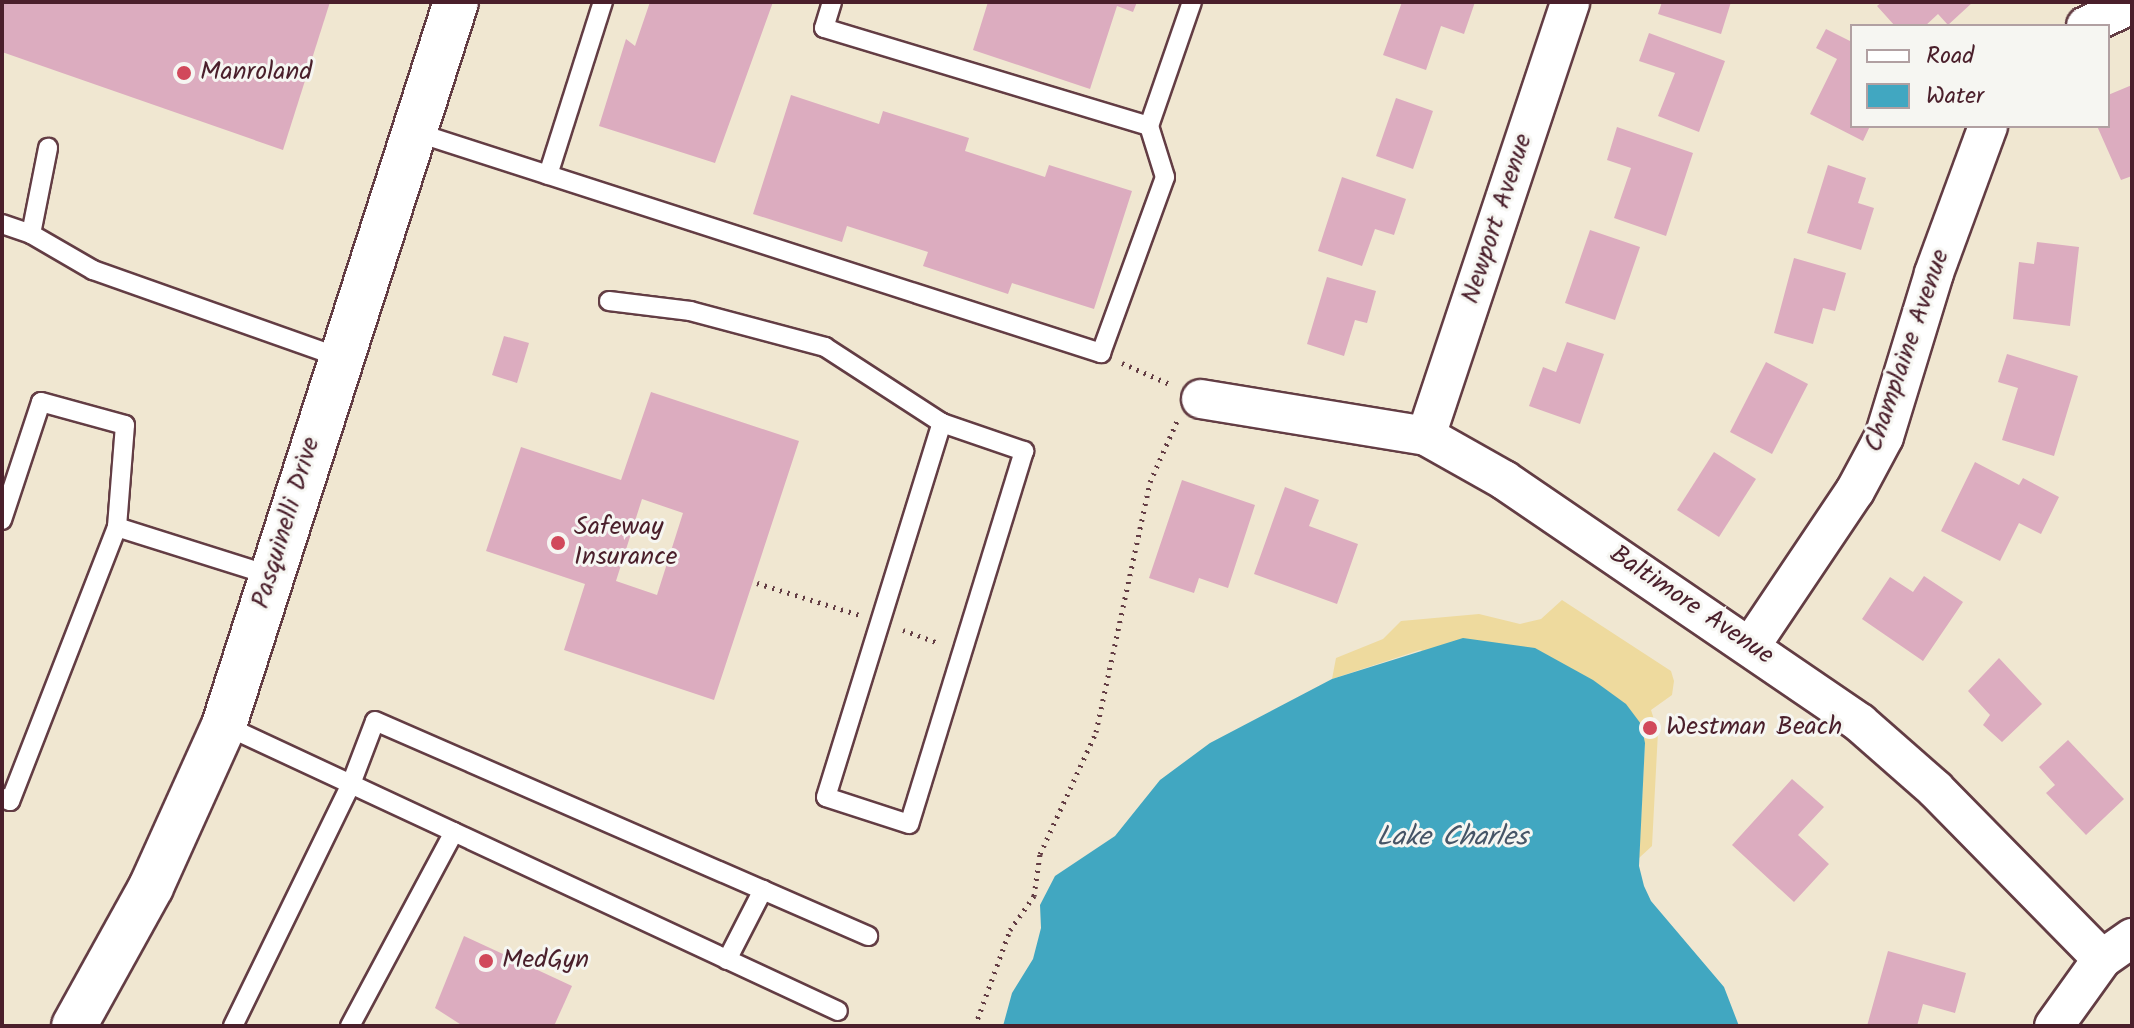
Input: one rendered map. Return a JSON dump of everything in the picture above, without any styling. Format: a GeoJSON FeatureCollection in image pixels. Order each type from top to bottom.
{"type":"FeatureCollection","features":[{"type":"Feature","properties":{"kind":"street","name":"Pasquinelli Drive"},"geometry":{"type":"LineString","coordinates":[[74,1026],[151,887],[224,725],[339,357],[456,2]]}},
{"type":"Feature","properties":{"kind":"street","name":"Newport Avenue"},"geometry":{"type":"LineString","coordinates":[[1426,436],[1570,2]]}},
{"type":"Feature","properties":{"kind":"street"},"geometry":{"type":"LineString","coordinates":[[2090,24],[2132,4]]}},
{"type":"Feature","properties":{"kind":"street","name":"Champlaine Avenue"},"geometry":{"type":"LineString","coordinates":[[1752,644],[1855,491],[1884,437],[1934,273],[1987,128]]}},
{"type":"Feature","properties":{"kind":"street","name":"Baltimore Avenue"},"geometry":{"type":"LineString","coordinates":[[1201,399],[1426,436],[1504,480],[1752,644],[1897,753],[2117,948]]}},
{"type":"Feature","properties":{"kind":"street"},"geometry":{"type":"LineString","coordinates":[[2054,1026],[2117,948]]}},
{"type":"Feature","properties":{"kind":"lane"},"geometry":{"type":"LineString","coordinates":[[548,175],[603,2]]}},
{"type":"Feature","properties":{"kind":"lane"},"geometry":{"type":"LineString","coordinates":[[832,2],[824,28],[1149,126]]}},
{"type":"Feature","properties":{"kind":"lane"},"geometry":{"type":"LineString","coordinates":[[415,132],[1101,353],[1165,177],[1149,126],[1192,2]]}},
{"type":"Feature","properties":{"kind":"lane"},"geometry":{"type":"LineString","coordinates":[[31,234],[48,148]]}},
{"type":"Feature","properties":{"kind":"lane"},"geometry":{"type":"LineString","coordinates":[[2,224],[31,234],[93,270],[339,357]]}},
{"type":"Feature","properties":{"kind":"lane"},"geometry":{"type":"LineString","coordinates":[[609,301],[690,311],[825,347],[942,423],[1024,451],[909,824],[826,797],[942,423]]}},
{"type":"Feature","properties":{"kind":"lane"},"geometry":{"type":"LineString","coordinates":[[2,520],[41,402],[125,425],[117,527],[10,801],[2,798]]}},
{"type":"Feature","properties":{"kind":"lane"},"geometry":{"type":"LineString","coordinates":[[117,527],[272,576]]}},
{"type":"Feature","properties":{"kind":"lane"},"geometry":{"type":"LineString","coordinates":[[233,1026],[351,784],[375,721],[868,936]]}},
{"type":"Feature","properties":{"kind":"lane"},"geometry":{"type":"LineString","coordinates":[[224,725],[838,1011]]}},
{"type":"Feature","properties":{"kind":"lane"},"geometry":{"type":"LineString","coordinates":[[350,1026],[454,832]]}},
{"type":"Feature","properties":{"kind":"lane"},"geometry":{"type":"LineString","coordinates":[[727,960],[763,890]]}},
{"type":"Feature","properties":{"kind":"path"},"geometry":{"type":"LineString","coordinates":[[975,1026],[1010,930],[1034,896],[1040,854],[1096,732],[1150,482],[1178,418],[1201,399],[1101,353]]}},
{"type":"Feature","properties":{"kind":"sand","name":"Westman Beach"},"geometry":{"type":"Polygon","coordinates":[[[1562,600],[1671,671],[1674,681],[1672,695],[1651,710],[1658,732],[1652,846],[1639,858],[1645,743],[1420,650],[1332,679],[1336,658],[1383,639],[1401,621],[1479,614],[1520,624],[1541,619],[1562,600]]]}},
{"type":"Feature","properties":{"kind":"water","name":"Lake Charles"},"geometry":{"type":"Polygon","coordinates":[[[1463,638],[1535,648],[1593,680],[1626,704],[1641,724],[1645,743],[1639,866],[1644,886],[1651,901],[1724,987],[1739,1026],[1003,1026],[1012,993],[1033,959],[1041,928],[1040,905],[1055,876],[1115,836],[1160,780],[1210,743],[1332,679],[1463,638]]]}},
{"type":"Feature","properties":{"kind":"building","name":"Manroland"},"geometry":{"type":"Polygon","coordinates":[[[2,2],[330,2],[283,150],[2,52],[2,2]]]}},
{"type":"Feature","properties":{"kind":"building"},"geometry":{"type":"Polygon","coordinates":[[[650,2],[773,2],[715,163],[599,126],[626,39],[635,46],[650,2]]]}},
{"type":"Feature","properties":{"kind":"building"},"geometry":{"type":"Polygon","coordinates":[[[988,2],[1137,2],[1133,12],[1117,6],[1090,89],[973,50],[988,2]]]}},
{"type":"Feature","properties":{"kind":"building"},"geometry":{"type":"Polygon","coordinates":[[[1402,2],[1475,2],[1464,34],[1441,26],[1426,70],[1383,55],[1402,2]]]}},
{"type":"Feature","properties":{"kind":"building"},"geometry":{"type":"Polygon","coordinates":[[[1662,2],[1731,2],[1721,34],[1658,14],[1662,2]]]}},
{"type":"Feature","properties":{"kind":"building"},"geometry":{"type":"Polygon","coordinates":[[[1882,2],[1973,2],[1949,24],[1938,14],[1927,24],[1893,24],[1877,6],[1882,2]]]}},
{"type":"Feature","properties":{"kind":"building"},"geometry":{"type":"Polygon","coordinates":[[[1826,29],[1850,41],[1850,128],[1869,128],[1863,141],[1810,114],[1837,59],[1816,48],[1826,29]]]}},
{"type":"Feature","properties":{"kind":"building"},"geometry":{"type":"Polygon","coordinates":[[[1649,33],[1725,61],[1699,132],[1658,116],[1675,73],[1639,61],[1649,33]]]}},
{"type":"Feature","properties":{"kind":"building"},"geometry":{"type":"Polygon","coordinates":[[[2132,85],[2132,176],[2121,180],[2098,128],[2110,128],[2110,94],[2132,85]]]}},
{"type":"Feature","properties":{"kind":"building"},"geometry":{"type":"Polygon","coordinates":[[[791,95],[879,124],[883,111],[969,138],[965,151],[1045,177],[1049,165],[1132,191],[1094,309],[1012,283],[1008,294],[923,266],[928,252],[847,226],[842,242],[753,214],[791,95]]]}},
{"type":"Feature","properties":{"kind":"building"},"geometry":{"type":"Polygon","coordinates":[[[1396,98],[1433,111],[1413,169],[1376,156],[1396,98]]]}},
{"type":"Feature","properties":{"kind":"building"},"geometry":{"type":"Polygon","coordinates":[[[1617,127],[1693,153],[1666,236],[1614,218],[1631,168],[1607,160],[1617,127]]]}},
{"type":"Feature","properties":{"kind":"building"},"geometry":{"type":"Polygon","coordinates":[[[1828,165],[1866,178],[1858,203],[1874,208],[1861,250],[1807,233],[1828,165]]]}},
{"type":"Feature","properties":{"kind":"building"},"geometry":{"type":"Polygon","coordinates":[[[1342,177],[1406,199],[1394,235],[1375,229],[1362,266],[1318,251],[1342,177]]]}},
{"type":"Feature","properties":{"kind":"building"},"geometry":{"type":"Polygon","coordinates":[[[1590,230],[1640,247],[1615,320],[1565,303],[1590,230]]]}},
{"type":"Feature","properties":{"kind":"building"},"geometry":{"type":"Polygon","coordinates":[[[2037,242],[2079,247],[2070,326],[2013,319],[2019,262],[2034,264],[2037,242]]]}},
{"type":"Feature","properties":{"kind":"building"},"geometry":{"type":"Polygon","coordinates":[[[1794,258],[1846,273],[1835,311],[1823,308],[1813,344],[1774,333],[1794,258]]]}},
{"type":"Feature","properties":{"kind":"building"},"geometry":{"type":"Polygon","coordinates":[[[1327,277],[1376,291],[1367,323],[1355,320],[1344,356],[1307,344],[1327,277]]]}},
{"type":"Feature","properties":{"kind":"building"},"geometry":{"type":"Polygon","coordinates":[[[504,336],[529,343],[517,383],[492,375],[504,336]]]}},
{"type":"Feature","properties":{"kind":"building"},"geometry":{"type":"Polygon","coordinates":[[[1567,342],[1604,354],[1580,424],[1529,406],[1543,367],[1556,372],[1567,342]]]}},
{"type":"Feature","properties":{"kind":"building"},"geometry":{"type":"Polygon","coordinates":[[[2007,354],[2078,376],[2054,456],[2002,440],[2018,388],[1998,382],[2007,354]]]}},
{"type":"Feature","properties":{"kind":"building"},"geometry":{"type":"Polygon","coordinates":[[[1766,362],[1808,384],[1772,454],[1730,432],[1766,362]]]}},
{"type":"Feature","properties":{"kind":"building","name":"Safeway Insurance"},"geometry":{"type":"Polygon","coordinates":[[[651,392],[799,441],[714,700],[564,650],[585,584],[486,551],[521,447],[621,480],[651,392]],[[642,499],[616,581],[657,595],[683,513],[642,499]]]}},
{"type":"Feature","properties":{"kind":"building"},"geometry":{"type":"Polygon","coordinates":[[[1714,452],[1756,479],[1719,537],[1677,510],[1714,452]]]}},
{"type":"Feature","properties":{"kind":"building"},"geometry":{"type":"Polygon","coordinates":[[[1975,462],[2019,485],[2023,478],[2059,497],[2041,534],[2019,523],[2000,561],[1941,531],[1975,462]]]}},
{"type":"Feature","properties":{"kind":"building"},"geometry":{"type":"Polygon","coordinates":[[[1182,480],[1255,505],[1228,588],[1199,578],[1194,593],[1149,578],[1182,480]]]}},
{"type":"Feature","properties":{"kind":"building"},"geometry":{"type":"Polygon","coordinates":[[[1285,487],[1319,500],[1309,526],[1358,544],[1337,604],[1254,574],[1285,487]]]}},
{"type":"Feature","properties":{"kind":"building"},"geometry":{"type":"Polygon","coordinates":[[[1924,576],[1963,602],[1923,661],[1862,619],[1890,577],[1913,592],[1924,576]]]}},
{"type":"Feature","properties":{"kind":"building"},"geometry":{"type":"Polygon","coordinates":[[[1999,658],[2042,704],[2002,742],[1983,725],[1990,715],[1968,691],[1999,658]]]}},
{"type":"Feature","properties":{"kind":"building"},"geometry":{"type":"Polygon","coordinates":[[[2068,740],[2124,799],[2086,835],[2046,793],[2055,785],[2039,767],[2068,740]]]}},
{"type":"Feature","properties":{"kind":"building"},"geometry":{"type":"Polygon","coordinates":[[[1792,779],[1824,807],[1798,835],[1829,864],[1794,902],[1732,845],[1792,779]]]}},
{"type":"Feature","properties":{"kind":"building","name":"MedGyn"},"geometry":{"type":"Polygon","coordinates":[[[464,936],[572,986],[554,1026],[463,1026],[435,1008],[464,936]]]}},
{"type":"Feature","properties":{"kind":"building"},"geometry":{"type":"Polygon","coordinates":[[[1888,951],[1966,973],[1955,1013],[1923,1004],[1917,1026],[1867,1026],[1888,951]]]}},
{"type":"Feature","properties":{"kind":"place","name":"Manroland"},"geometry":{"type":"Point","coordinates":[184,73]}},
{"type":"Feature","properties":{"kind":"place","name":"Safeway Insurance"},"geometry":{"type":"Point","coordinates":[558,543]}},
{"type":"Feature","properties":{"kind":"place","name":"Westman Beach"},"geometry":{"type":"Point","coordinates":[1650,728]}},
{"type":"Feature","properties":{"kind":"place","name":"MedGyn"},"geometry":{"type":"Point","coordinates":[486,961]}}]}
